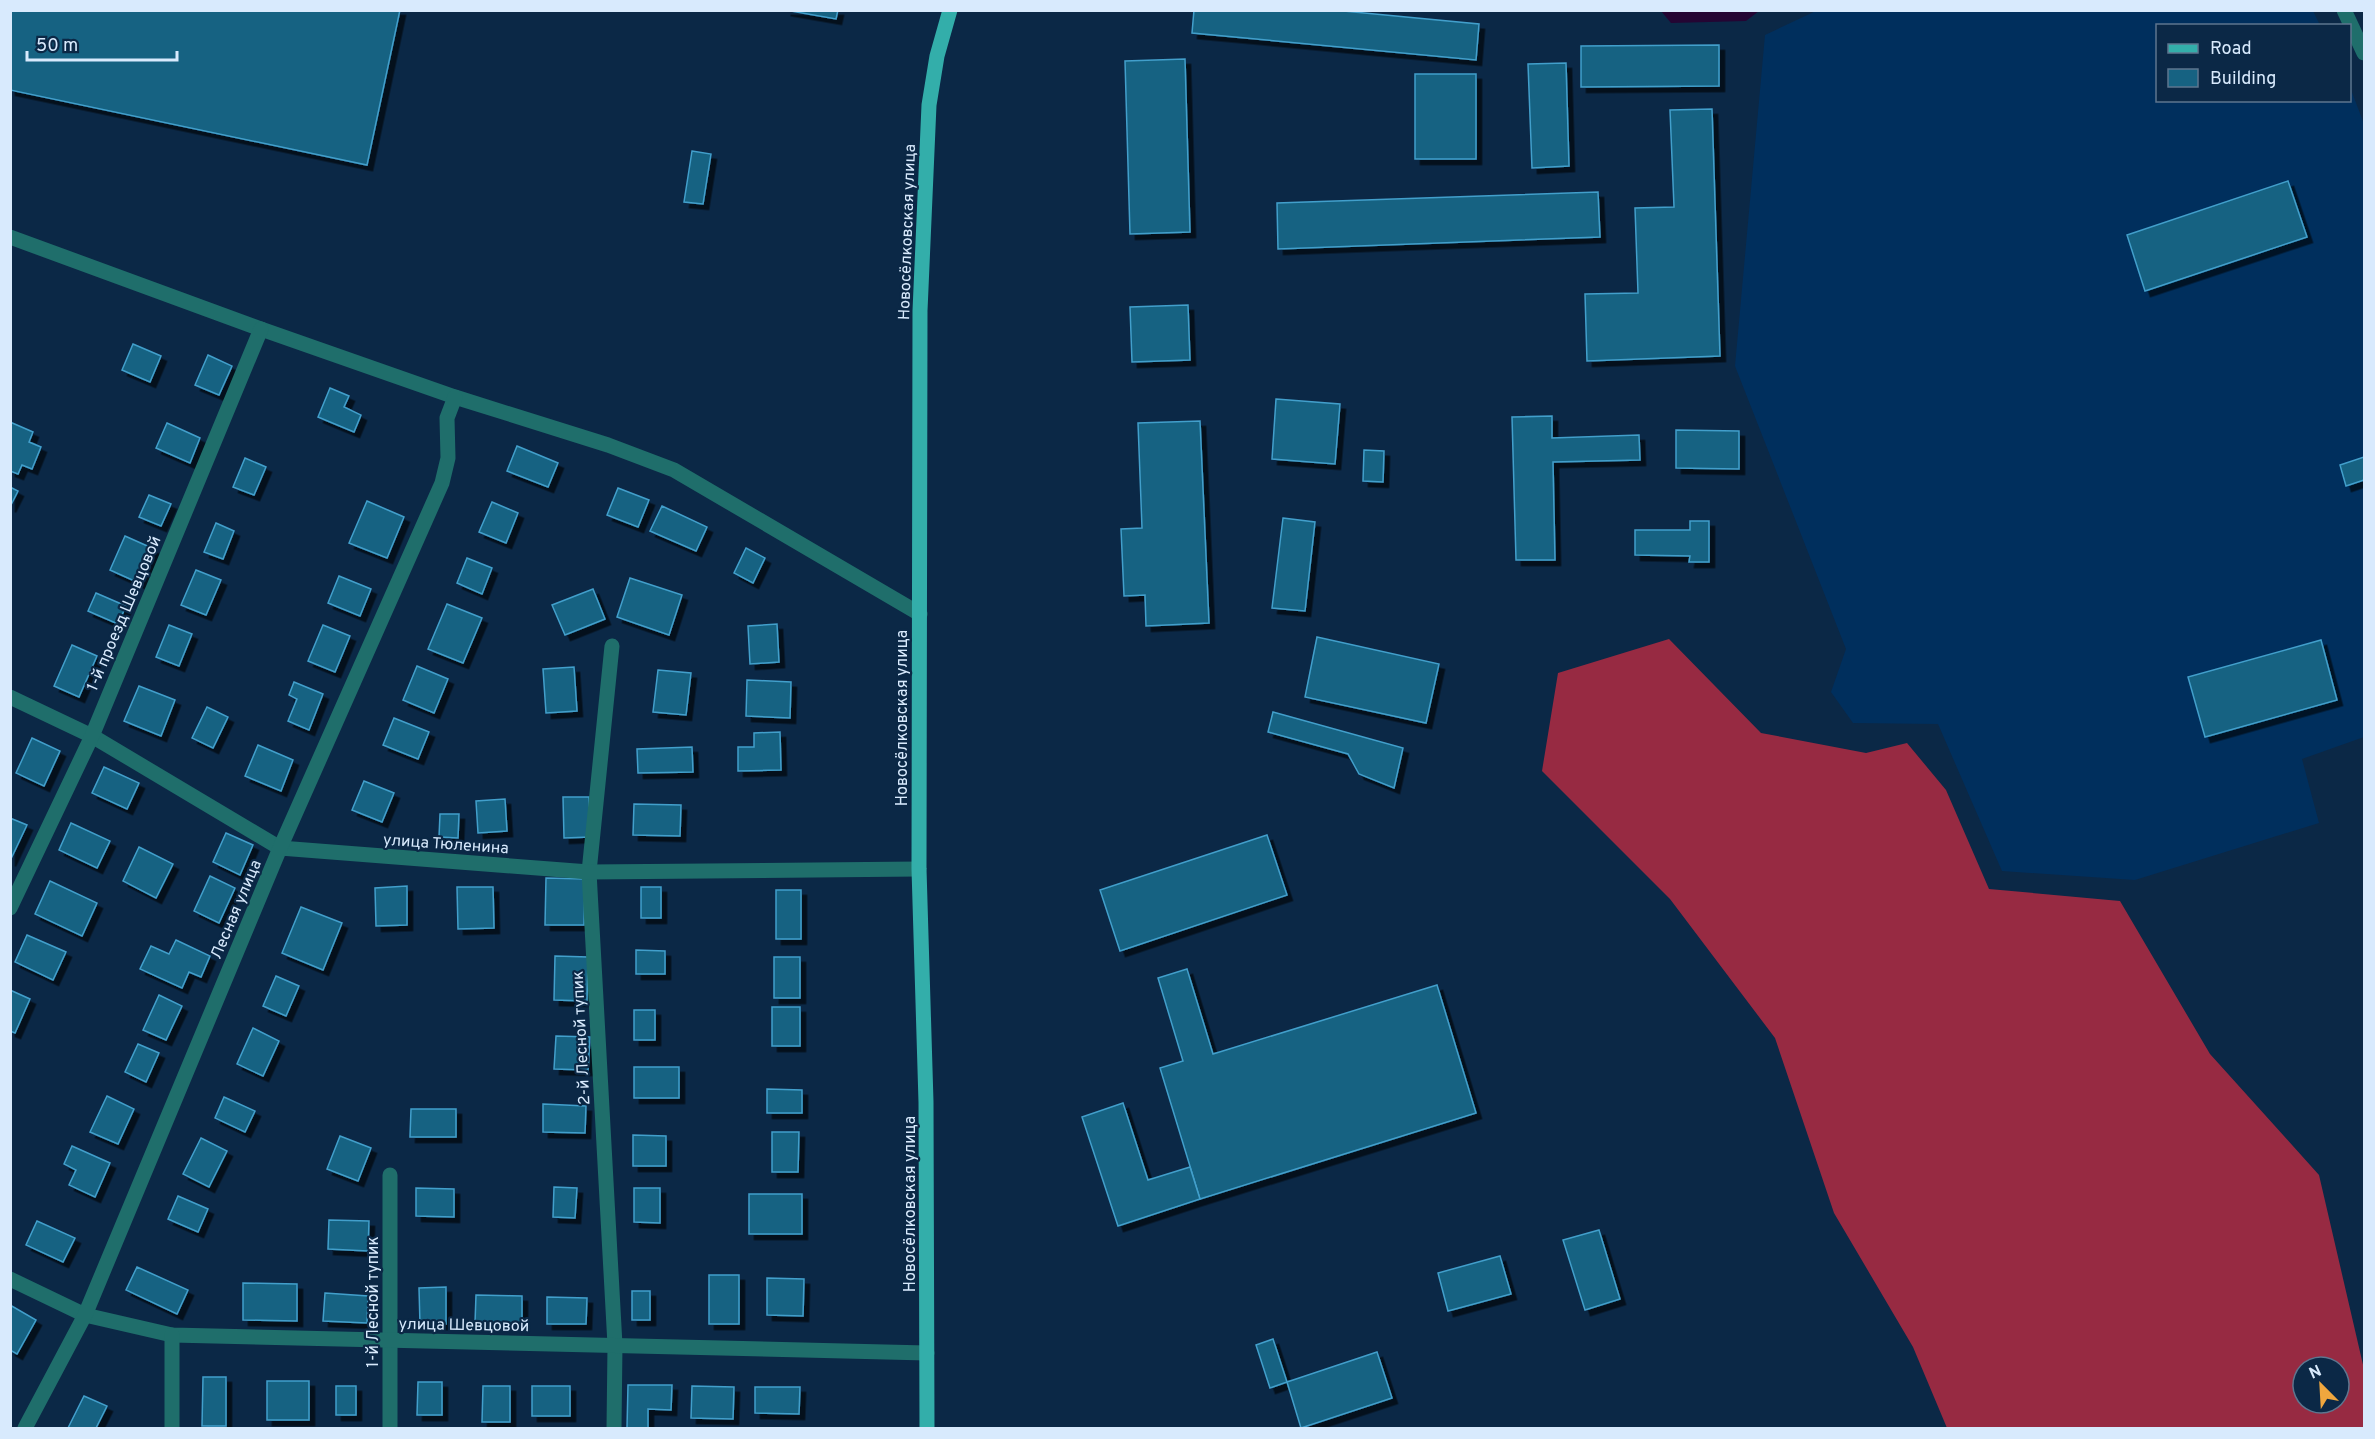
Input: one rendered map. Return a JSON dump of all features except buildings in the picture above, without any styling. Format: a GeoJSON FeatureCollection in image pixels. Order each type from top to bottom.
{"type":"FeatureCollection","features":[{"type":"Feature","properties":{"kind":"main road","name":"Новосёлковская улица"},"geometry":{"type":"LineString","coordinates":[[927,1428],[927,1102],[919,869],[920,311],[928,116],[937,56],[950,10]]}},
{"type":"Feature","properties":{"kind":"street"},"geometry":{"type":"LineString","coordinates":[[2344,10],[2351,24]]}},
{"type":"Feature","properties":{"kind":"street"},"geometry":{"type":"LineString","coordinates":[[2351,25],[2364,53]]}},
{"type":"Feature","properties":{"kind":"street"},"geometry":{"type":"LineString","coordinates":[[10,237],[261,329],[455,397],[608,445],[674,470],[920,614]]}},
{"type":"Feature","properties":{"kind":"street","name":"1-й проезд Шевцовой"},"geometry":{"type":"LineString","coordinates":[[10,908],[92,736],[261,329]]}},
{"type":"Feature","properties":{"kind":"street","name":"Лесная улица"},"geometry":{"type":"LineString","coordinates":[[25,1428],[85,1315],[280,848],[442,483],[448,458],[447,418],[455,397]]}},
{"type":"Feature","properties":{"kind":"street","name":"2-й Лесной тупик"},"geometry":{"type":"LineString","coordinates":[[612,646],[589,872],[615,1345],[614,1428]]}},
{"type":"Feature","properties":{"kind":"street","name":"улица Тюленина"},"geometry":{"type":"LineString","coordinates":[[10,697],[92,736],[280,848],[589,872],[919,869]]}},
{"type":"Feature","properties":{"kind":"street","name":"1-й Лесной тупик"},"geometry":{"type":"LineString","coordinates":[[390,1175],[390,1428]]}},
{"type":"Feature","properties":{"kind":"street","name":"улица Шевцовой"},"geometry":{"type":"LineString","coordinates":[[10,1279],[85,1315],[172,1335],[927,1353]]}},
{"type":"Feature","properties":{"kind":"street"},"geometry":{"type":"LineString","coordinates":[[172,1335],[172,1428]]}},
{"type":"Feature","properties":{"kind":"shaded area"},"geometry":{"type":"Polygon","coordinates":[[[1818,10],[2313,11],[2320,24],[2156,24],[2156,102],[2351,102],[2351,90],[2364,124],[2364,737],[2302,759],[2319,823],[2135,880],[2002,871],[1938,724],[1853,723],[1831,692],[1846,649],[1735,366],[1765,35],[1818,10]]]}},
{"type":"Feature","properties":{"kind":"shaded area"},"geometry":{"type":"Polygon","coordinates":[[[1661,11],[1759,11],[1746,21],[1671,23],[1661,11]]]}},
{"type":"Feature","properties":{"kind":"shaded area"},"geometry":{"type":"Polygon","coordinates":[[[1669,639],[1761,733],[1866,753],[1907,743],[1946,790],[1989,889],[2120,901],[2210,1054],[2319,1175],[2364,1369],[2364,1428],[1947,1428],[1913,1347],[1834,1213],[1775,1038],[1670,899],[1542,771],[1558,673],[1669,639]]]}}]}
